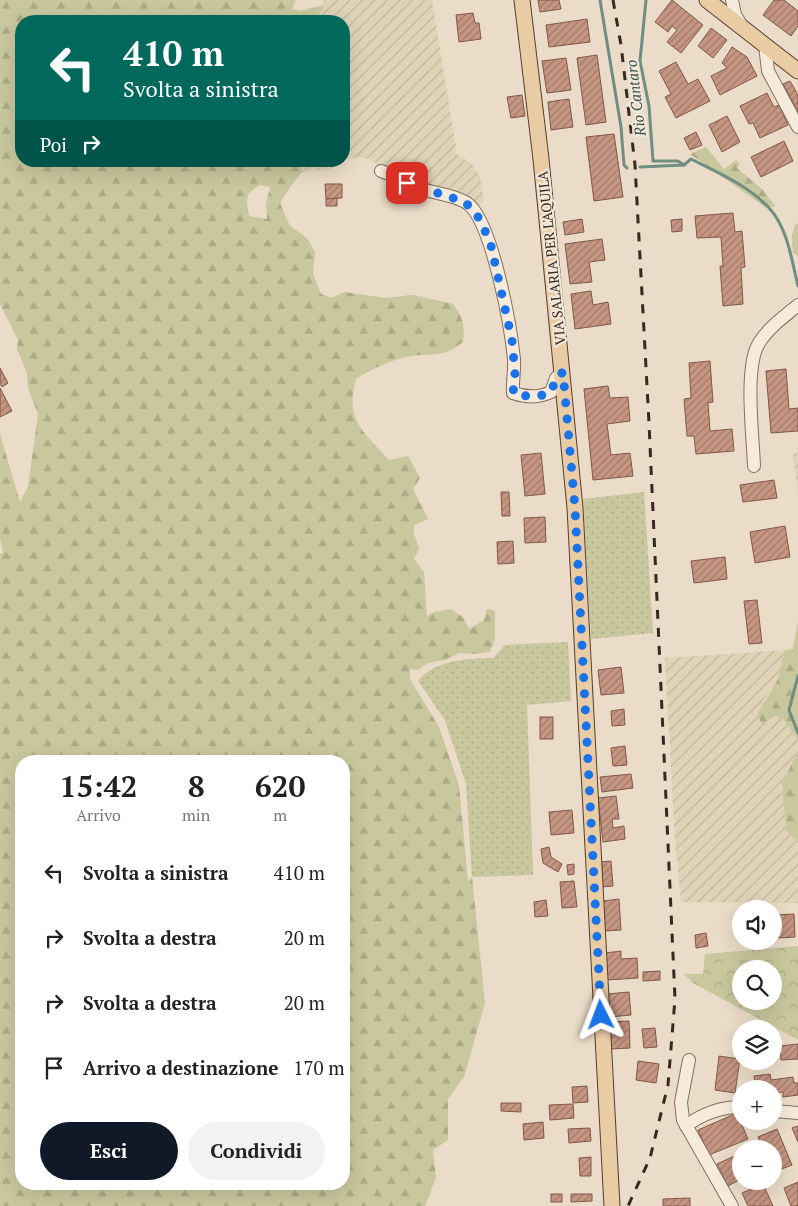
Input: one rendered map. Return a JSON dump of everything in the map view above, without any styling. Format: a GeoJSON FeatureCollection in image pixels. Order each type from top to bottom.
{"type":"FeatureCollection","features":[{"type":"Feature","properties":{"kind":"main road","name":"VIA SALARIA PER L'AQUILA"},"geometry":{"type":"LineString","coordinates":[[522,0],[542,159],[575,508],[612,1206]]}},
{"type":"Feature","properties":{"kind":"main road"},"geometry":{"type":"LineString","coordinates":[[714,1],[764,45],[798,71]]}},
{"type":"Feature","properties":{"kind":"street"},"geometry":{"type":"LineString","coordinates":[[732,0],[735,15],[744,28]]}},
{"type":"Feature","properties":{"kind":"street"},"geometry":{"type":"LineString","coordinates":[[764,45],[768,71],[798,127]]}},
{"type":"Feature","properties":{"kind":"street"},"geometry":{"type":"LineString","coordinates":[[382,171],[420,189],[465,202],[472,207],[484,225],[490,241],[512,340],[515,374],[513,393],[522,396],[546,395],[551,392],[556,378],[563,372]]}},
{"type":"Feature","properties":{"kind":"street"},"geometry":{"type":"LineString","coordinates":[[754,466],[753,360],[758,344],[764,336],[798,304]]}},
{"type":"Feature","properties":{"kind":"street"},"geometry":{"type":"LineString","coordinates":[[689,1060],[681,1102],[686,1126],[732,1206]]}},
{"type":"Feature","properties":{"kind":"street"},"geometry":{"type":"LineString","coordinates":[[686,1126],[703,1115],[732,1107]]}},
{"type":"Feature","properties":{"kind":"street"},"geometry":{"type":"LineString","coordinates":[[782,1112],[798,1113]]}},
{"type":"Feature","properties":{"kind":"shaded area"},"geometry":{"type":"Polygon","coordinates":[[[324,0],[432,0],[457,154],[472,164],[480,177],[484,201],[477,207],[398,176],[369,159],[358,157],[350,159],[350,15],[320,15],[324,0]]]}},
{"type":"Feature","properties":{"kind":"shaded area"},"geometry":{"type":"Polygon","coordinates":[[[302,167],[333,167],[326,172],[319,170],[302,172],[302,167]]]}},
{"type":"Feature","properties":{"kind":"shaded area"},"geometry":{"type":"Polygon","coordinates":[[[798,453],[798,492],[793,454],[798,453]]]}},
{"type":"Feature","properties":{"kind":"shaded area"},"geometry":{"type":"Polygon","coordinates":[[[785,650],[778,679],[763,701],[775,716],[783,718],[798,741],[798,752],[782,783],[786,831],[798,842],[798,903],[782,903],[782,900],[681,902],[675,842],[665,658],[785,650]]]}},
{"type":"Feature","properties":{"kind":"green space"},"geometry":{"type":"Polygon","coordinates":[[[0,0],[296,0],[292,9],[301,11],[324,5],[319,15],[15,15],[15,167],[302,167],[302,172],[280,203],[290,226],[307,238],[315,252],[313,274],[321,294],[331,298],[344,292],[386,298],[413,295],[453,304],[461,318],[464,331],[463,342],[456,347],[444,353],[411,356],[382,365],[356,379],[353,393],[355,415],[364,433],[389,460],[408,456],[420,478],[413,489],[428,519],[414,525],[414,533],[419,549],[414,559],[424,572],[427,616],[434,612],[451,609],[463,617],[469,629],[484,620],[487,609],[495,611],[495,639],[490,652],[459,653],[445,660],[428,663],[418,670],[410,669],[410,679],[439,727],[459,785],[468,881],[472,877],[485,1003],[464,1077],[448,1099],[448,1140],[433,1150],[436,1178],[425,1206],[0,1206],[0,554],[3,553],[0,539],[0,434],[20,502],[28,487],[38,414],[28,388],[27,373],[17,349],[18,340],[0,304],[0,0]],[[260,185],[251,192],[247,198],[249,216],[267,219],[266,205],[270,187],[260,185]]]}},
{"type":"Feature","properties":{"kind":"green space"},"geometry":{"type":"Polygon","coordinates":[[[706,147],[724,169],[736,160],[740,164],[737,168],[763,190],[775,206],[766,208],[690,154],[706,147]]]}},
{"type":"Feature","properties":{"kind":"green space"},"geometry":{"type":"Polygon","coordinates":[[[798,223],[798,256],[793,253],[792,235],[795,225],[798,223]]]}},
{"type":"Feature","properties":{"kind":"green space"},"geometry":{"type":"Polygon","coordinates":[[[644,492],[653,633],[591,639],[583,499],[644,492]]]}},
{"type":"Feature","properties":{"kind":"green space"},"geometry":{"type":"Polygon","coordinates":[[[798,621],[798,741],[783,718],[775,716],[761,724],[758,713],[778,679],[785,650],[793,649],[798,621]]]}},
{"type":"Feature","properties":{"kind":"green space"},"geometry":{"type":"Polygon","coordinates":[[[568,642],[571,701],[527,705],[533,875],[472,877],[466,784],[445,720],[418,681],[425,674],[442,664],[463,660],[493,658],[505,645],[568,642]]]}},
{"type":"Feature","properties":{"kind":"green space"},"geometry":{"type":"Polygon","coordinates":[[[798,752],[798,842],[786,831],[782,783],[798,752]]]}},
{"type":"Feature","properties":{"kind":"green space"},"geometry":{"type":"Polygon","coordinates":[[[798,946],[798,1040],[782,1031],[782,1020],[761,1020],[743,1010],[782,1010],[782,960],[732,960],[732,1004],[693,983],[684,974],[703,974],[705,954],[752,950],[782,950],[782,947],[798,946]]]}},
{"type":"Feature","properties":{"kind":"building"},"geometry":{"type":"Polygon","coordinates":[[[538,0],[559,0],[561,9],[540,12],[538,0]]]}},
{"type":"Feature","properties":{"kind":"building"},"geometry":{"type":"Polygon","coordinates":[[[672,0],[703,25],[681,53],[667,42],[677,30],[672,26],[668,32],[655,22],[672,0]]]}},
{"type":"Feature","properties":{"kind":"building"},"geometry":{"type":"Polygon","coordinates":[[[774,0],[784,0],[798,11],[798,26],[791,36],[763,15],[774,0]]]}},
{"type":"Feature","properties":{"kind":"building"},"geometry":{"type":"Polygon","coordinates":[[[473,13],[475,23],[479,23],[481,39],[459,42],[456,15],[473,13]]]}},
{"type":"Feature","properties":{"kind":"building"},"geometry":{"type":"Polygon","coordinates":[[[587,19],[590,42],[549,47],[546,25],[587,19]]]}},
{"type":"Feature","properties":{"kind":"building"},"geometry":{"type":"Polygon","coordinates":[[[711,28],[727,40],[713,58],[698,46],[711,28]]]}},
{"type":"Feature","properties":{"kind":"building"},"geometry":{"type":"Polygon","coordinates":[[[732,47],[747,57],[757,76],[720,95],[711,76],[727,68],[722,63],[732,47]]]}},
{"type":"Feature","properties":{"kind":"building"},"geometry":{"type":"Polygon","coordinates":[[[597,55],[606,122],[586,125],[577,58],[597,55]]]}},
{"type":"Feature","properties":{"kind":"building"},"geometry":{"type":"Polygon","coordinates":[[[566,58],[571,90],[547,93],[542,61],[566,58]]]}},
{"type":"Feature","properties":{"kind":"building"},"geometry":{"type":"Polygon","coordinates":[[[676,62],[688,84],[698,79],[710,101],[676,118],[665,97],[671,94],[659,71],[676,62]]]}},
{"type":"Feature","properties":{"kind":"building"},"geometry":{"type":"Polygon","coordinates":[[[790,81],[798,95],[798,112],[783,84],[790,81]]]}},
{"type":"Feature","properties":{"kind":"building"},"geometry":{"type":"Polygon","coordinates":[[[767,93],[774,107],[779,105],[788,125],[760,138],[753,123],[749,124],[740,106],[767,93]]]}},
{"type":"Feature","properties":{"kind":"building"},"geometry":{"type":"Polygon","coordinates":[[[522,95],[525,116],[511,118],[507,97],[522,95]]]}},
{"type":"Feature","properties":{"kind":"building"},"geometry":{"type":"Polygon","coordinates":[[[569,99],[573,127],[551,130],[548,102],[569,99]]]}},
{"type":"Feature","properties":{"kind":"building"},"geometry":{"type":"Polygon","coordinates":[[[727,116],[740,142],[722,152],[709,125],[727,116]]]}},
{"type":"Feature","properties":{"kind":"building"},"geometry":{"type":"Polygon","coordinates":[[[696,132],[702,145],[690,150],[684,138],[696,132]]]}},
{"type":"Feature","properties":{"kind":"building"},"geometry":{"type":"Polygon","coordinates":[[[614,134],[623,197],[594,201],[586,137],[614,134]]]}},
{"type":"Feature","properties":{"kind":"building"},"geometry":{"type":"Polygon","coordinates":[[[784,141],[793,161],[761,177],[751,157],[784,141]]]}},
{"type":"Feature","properties":{"kind":"building"},"geometry":{"type":"Polygon","coordinates":[[[325,184],[342,184],[342,198],[326,199],[325,184]]]}},
{"type":"Feature","properties":{"kind":"building"},"geometry":{"type":"Polygon","coordinates":[[[337,198],[337,206],[326,206],[326,199],[337,198]]]}},
{"type":"Feature","properties":{"kind":"building"},"geometry":{"type":"Polygon","coordinates":[[[733,213],[735,232],[742,231],[745,267],[741,268],[743,304],[723,306],[720,266],[723,266],[721,237],[697,238],[695,216],[733,213]]]}},
{"type":"Feature","properties":{"kind":"building"},"geometry":{"type":"Polygon","coordinates":[[[582,219],[584,232],[565,235],[563,222],[582,219]]]}},
{"type":"Feature","properties":{"kind":"building"},"geometry":{"type":"Polygon","coordinates":[[[682,219],[682,231],[672,232],[671,220],[682,219]]]}},
{"type":"Feature","properties":{"kind":"building"},"geometry":{"type":"Polygon","coordinates":[[[602,239],[605,260],[589,262],[592,282],[570,284],[565,244],[602,239]]]}},
{"type":"Feature","properties":{"kind":"building"},"geometry":{"type":"Polygon","coordinates":[[[591,291],[593,305],[608,302],[611,324],[575,329],[571,294],[591,291]]]}},
{"type":"Feature","properties":{"kind":"building"},"geometry":{"type":"Polygon","coordinates":[[[710,361],[713,402],[708,403],[710,431],[732,429],[734,451],[696,454],[694,436],[687,436],[684,399],[691,398],[689,363],[710,361]]]}},
{"type":"Feature","properties":{"kind":"building"},"geometry":{"type":"Polygon","coordinates":[[[0,368],[8,383],[2,387],[0,383],[0,368]]]}},
{"type":"Feature","properties":{"kind":"building"},"geometry":{"type":"Polygon","coordinates":[[[786,369],[789,409],[798,408],[798,431],[771,433],[766,371],[786,369]]]}},
{"type":"Feature","properties":{"kind":"building"},"geometry":{"type":"Polygon","coordinates":[[[608,386],[610,398],[628,397],[630,421],[607,424],[611,455],[630,453],[633,476],[593,480],[584,389],[608,386]]]}},
{"type":"Feature","properties":{"kind":"building"},"geometry":{"type":"Polygon","coordinates":[[[0,388],[12,411],[0,417],[0,388]]]}},
{"type":"Feature","properties":{"kind":"building"},"geometry":{"type":"Polygon","coordinates":[[[541,453],[545,494],[525,496],[521,455],[541,453]]]}},
{"type":"Feature","properties":{"kind":"building"},"geometry":{"type":"Polygon","coordinates":[[[774,480],[777,498],[743,502],[740,485],[774,480]]]}},
{"type":"Feature","properties":{"kind":"building"},"geometry":{"type":"Polygon","coordinates":[[[501,492],[509,492],[510,516],[502,516],[501,492]]]}},
{"type":"Feature","properties":{"kind":"building"},"geometry":{"type":"Polygon","coordinates":[[[545,517],[546,542],[525,543],[524,518],[545,517]]]}},
{"type":"Feature","properties":{"kind":"building"},"geometry":{"type":"Polygon","coordinates":[[[785,526],[790,557],[755,563],[750,532],[785,526]]]}},
{"type":"Feature","properties":{"kind":"building"},"geometry":{"type":"Polygon","coordinates":[[[513,541],[514,563],[498,564],[497,542],[513,541]]]}},
{"type":"Feature","properties":{"kind":"building"},"geometry":{"type":"Polygon","coordinates":[[[725,557],[727,579],[694,583],[691,561],[725,557]]]}},
{"type":"Feature","properties":{"kind":"building"},"geometry":{"type":"Polygon","coordinates":[[[757,600],[762,643],[749,644],[744,601],[757,600]]]}},
{"type":"Feature","properties":{"kind":"building"},"geometry":{"type":"Polygon","coordinates":[[[621,667],[624,693],[601,695],[598,670],[621,667]]]}},
{"type":"Feature","properties":{"kind":"building"},"geometry":{"type":"Polygon","coordinates":[[[624,709],[625,725],[612,726],[611,711],[624,709]]]}},
{"type":"Feature","properties":{"kind":"building"},"geometry":{"type":"Polygon","coordinates":[[[540,717],[553,717],[553,739],[540,739],[540,717]]]}},
{"type":"Feature","properties":{"kind":"building"},"geometry":{"type":"Polygon","coordinates":[[[625,746],[627,765],[613,766],[611,748],[625,746]]]}},
{"type":"Feature","properties":{"kind":"building"},"geometry":{"type":"Polygon","coordinates":[[[631,774],[633,788],[602,792],[600,777],[631,774]]]}},
{"type":"Feature","properties":{"kind":"building"},"geometry":{"type":"Polygon","coordinates":[[[616,796],[619,819],[612,819],[613,828],[624,826],[625,839],[603,842],[598,798],[616,796]]]}},
{"type":"Feature","properties":{"kind":"building"},"geometry":{"type":"Polygon","coordinates":[[[572,810],[574,833],[551,835],[549,812],[572,810]]]}},
{"type":"Feature","properties":{"kind":"building"},"geometry":{"type":"Polygon","coordinates":[[[549,847],[551,857],[562,864],[558,872],[543,863],[541,849],[549,847]]]}},
{"type":"Feature","properties":{"kind":"building"},"geometry":{"type":"Polygon","coordinates":[[[611,861],[613,886],[602,887],[600,862],[611,861]]]}},
{"type":"Feature","properties":{"kind":"building"},"geometry":{"type":"Polygon","coordinates":[[[574,864],[574,874],[568,875],[567,865],[574,864]]]}},
{"type":"Feature","properties":{"kind":"building"},"geometry":{"type":"Polygon","coordinates":[[[574,881],[577,907],[562,908],[560,882],[574,881]]]}},
{"type":"Feature","properties":{"kind":"building"},"geometry":{"type":"Polygon","coordinates":[[[619,899],[621,930],[605,931],[603,901],[619,899]]]}},
{"type":"Feature","properties":{"kind":"building"},"geometry":{"type":"Polygon","coordinates":[[[546,900],[548,916],[535,917],[534,902],[546,900]]]}},
{"type":"Feature","properties":{"kind":"building"},"geometry":{"type":"Polygon","coordinates":[[[794,914],[795,937],[782,938],[782,915],[794,914]]]}},
{"type":"Feature","properties":{"kind":"building"},"geometry":{"type":"Polygon","coordinates":[[[706,933],[708,946],[696,948],[695,935],[706,933]]]}},
{"type":"Feature","properties":{"kind":"building"},"geometry":{"type":"Polygon","coordinates":[[[621,951],[621,959],[637,958],[638,978],[607,980],[605,953],[621,951]]]}},
{"type":"Feature","properties":{"kind":"building"},"geometry":{"type":"Polygon","coordinates":[[[660,971],[660,980],[643,981],[643,972],[660,971]]]}},
{"type":"Feature","properties":{"kind":"building"},"geometry":{"type":"Polygon","coordinates":[[[629,992],[631,1015],[609,1017],[607,994],[629,992]]]}},
{"type":"Feature","properties":{"kind":"building"},"geometry":{"type":"Polygon","coordinates":[[[629,1021],[630,1048],[610,1049],[609,1022],[629,1021]]]}},
{"type":"Feature","properties":{"kind":"building"},"geometry":{"type":"Polygon","coordinates":[[[655,1028],[657,1047],[644,1048],[642,1029],[655,1028]]]}},
{"type":"Feature","properties":{"kind":"building"},"geometry":{"type":"Polygon","coordinates":[[[798,1044],[798,1059],[782,1060],[782,1046],[798,1044]]]}},
{"type":"Feature","properties":{"kind":"building"},"geometry":{"type":"Polygon","coordinates":[[[719,1056],[732,1058],[732,1070],[738,1070],[737,1080],[732,1080],[732,1093],[715,1090],[719,1056]]]}},
{"type":"Feature","properties":{"kind":"building"},"geometry":{"type":"Polygon","coordinates":[[[638,1061],[659,1064],[656,1083],[636,1080],[638,1061]]]}},
{"type":"Feature","properties":{"kind":"building"},"geometry":{"type":"Polygon","coordinates":[[[770,1074],[771,1080],[755,1080],[754,1076],[770,1074]]]}},
{"type":"Feature","properties":{"kind":"building"},"geometry":{"type":"Polygon","coordinates":[[[793,1077],[794,1083],[798,1083],[798,1095],[783,1097],[782,1080],[771,1080],[793,1077]]]}},
{"type":"Feature","properties":{"kind":"building"},"geometry":{"type":"Polygon","coordinates":[[[587,1086],[588,1102],[573,1103],[572,1087],[587,1086]]]}},
{"type":"Feature","properties":{"kind":"building"},"geometry":{"type":"Polygon","coordinates":[[[501,1103],[521,1103],[521,1112],[501,1111],[501,1103]]]}},
{"type":"Feature","properties":{"kind":"building"},"geometry":{"type":"Polygon","coordinates":[[[573,1104],[574,1118],[550,1120],[549,1105],[573,1104]]]}},
{"type":"Feature","properties":{"kind":"building"},"geometry":{"type":"Polygon","coordinates":[[[732,1115],[732,1130],[744,1130],[748,1139],[732,1140],[732,1146],[709,1155],[698,1130],[732,1115]]]}},
{"type":"Feature","properties":{"kind":"building"},"geometry":{"type":"Polygon","coordinates":[[[543,1122],[544,1138],[524,1140],[523,1124],[543,1122]]]}},
{"type":"Feature","properties":{"kind":"building"},"geometry":{"type":"Polygon","coordinates":[[[798,1126],[798,1142],[792,1128],[798,1126]]]}},
{"type":"Feature","properties":{"kind":"building"},"geometry":{"type":"Polygon","coordinates":[[[590,1128],[591,1141],[569,1143],[568,1129],[590,1128]]]}},
{"type":"Feature","properties":{"kind":"building"},"geometry":{"type":"Polygon","coordinates":[[[777,1130],[782,1140],[759,1140],[758,1137],[777,1130]]]}},
{"type":"Feature","properties":{"kind":"building"},"geometry":{"type":"Polygon","coordinates":[[[782,1141],[792,1165],[782,1169],[782,1141]]]}},
{"type":"Feature","properties":{"kind":"building"},"geometry":{"type":"Polygon","coordinates":[[[591,1157],[591,1176],[580,1176],[579,1158],[591,1157]]]}},
{"type":"Feature","properties":{"kind":"building"},"geometry":{"type":"Polygon","coordinates":[[[732,1157],[732,1184],[728,1186],[717,1164],[732,1157]]]}},
{"type":"Feature","properties":{"kind":"building"},"geometry":{"type":"Polygon","coordinates":[[[798,1182],[798,1206],[791,1206],[784,1188],[798,1182]]]}},
{"type":"Feature","properties":{"kind":"building"},"geometry":{"type":"Polygon","coordinates":[[[749,1190],[766,1190],[773,1206],[748,1206],[742,1193],[749,1190]]]}},
{"type":"Feature","properties":{"kind":"building"},"geometry":{"type":"Polygon","coordinates":[[[551,1194],[562,1194],[562,1202],[551,1202],[551,1194]]]}},
{"type":"Feature","properties":{"kind":"building"},"geometry":{"type":"Polygon","coordinates":[[[571,1194],[592,1194],[592,1201],[571,1202],[571,1194]]]}},
{"type":"Feature","properties":{"kind":"building"},"geometry":{"type":"Polygon","coordinates":[[[690,1198],[690,1206],[663,1206],[663,1199],[690,1198]]]}},
{"type":"Feature","properties":{"kind":"waterway","name":"Rio Cantaro"},"geometry":{"type":"LineString","coordinates":[[600,0],[621,127],[624,165],[627,168]]}},
{"type":"Feature","properties":{"kind":"waterway","name":"Rio Cantaro"},"geometry":{"type":"LineString","coordinates":[[646,0],[640,61],[649,106],[653,161],[678,161],[684,165],[691,159],[753,193],[770,209],[781,226],[798,286]]}},
{"type":"Feature","properties":{"kind":"waterway","name":"Rio Cantaro"},"geometry":{"type":"LineString","coordinates":[[640,167],[684,165]]}},
{"type":"Feature","properties":{"kind":"waterway","name":"Rio Cantaro"},"geometry":{"type":"LineString","coordinates":[[798,676],[789,710],[798,733]]}},
{"type":"Feature","properties":{"kind":"railway"},"geometry":{"type":"LineString","coordinates":[[613,0],[621,45],[635,165],[649,423],[675,999],[668,1085],[650,1158],[628,1206]]}},
{"type":"Feature","properties":{"kind":"route"},"geometry":{"type":"LineString","coordinates":[[407,183],[420,189],[457,198],[465,202],[472,207],[484,225],[490,241],[512,340],[515,374],[512,384],[513,393],[522,396],[546,395],[551,392],[556,378],[563,372],[575,508],[601,1015]]}}]}
